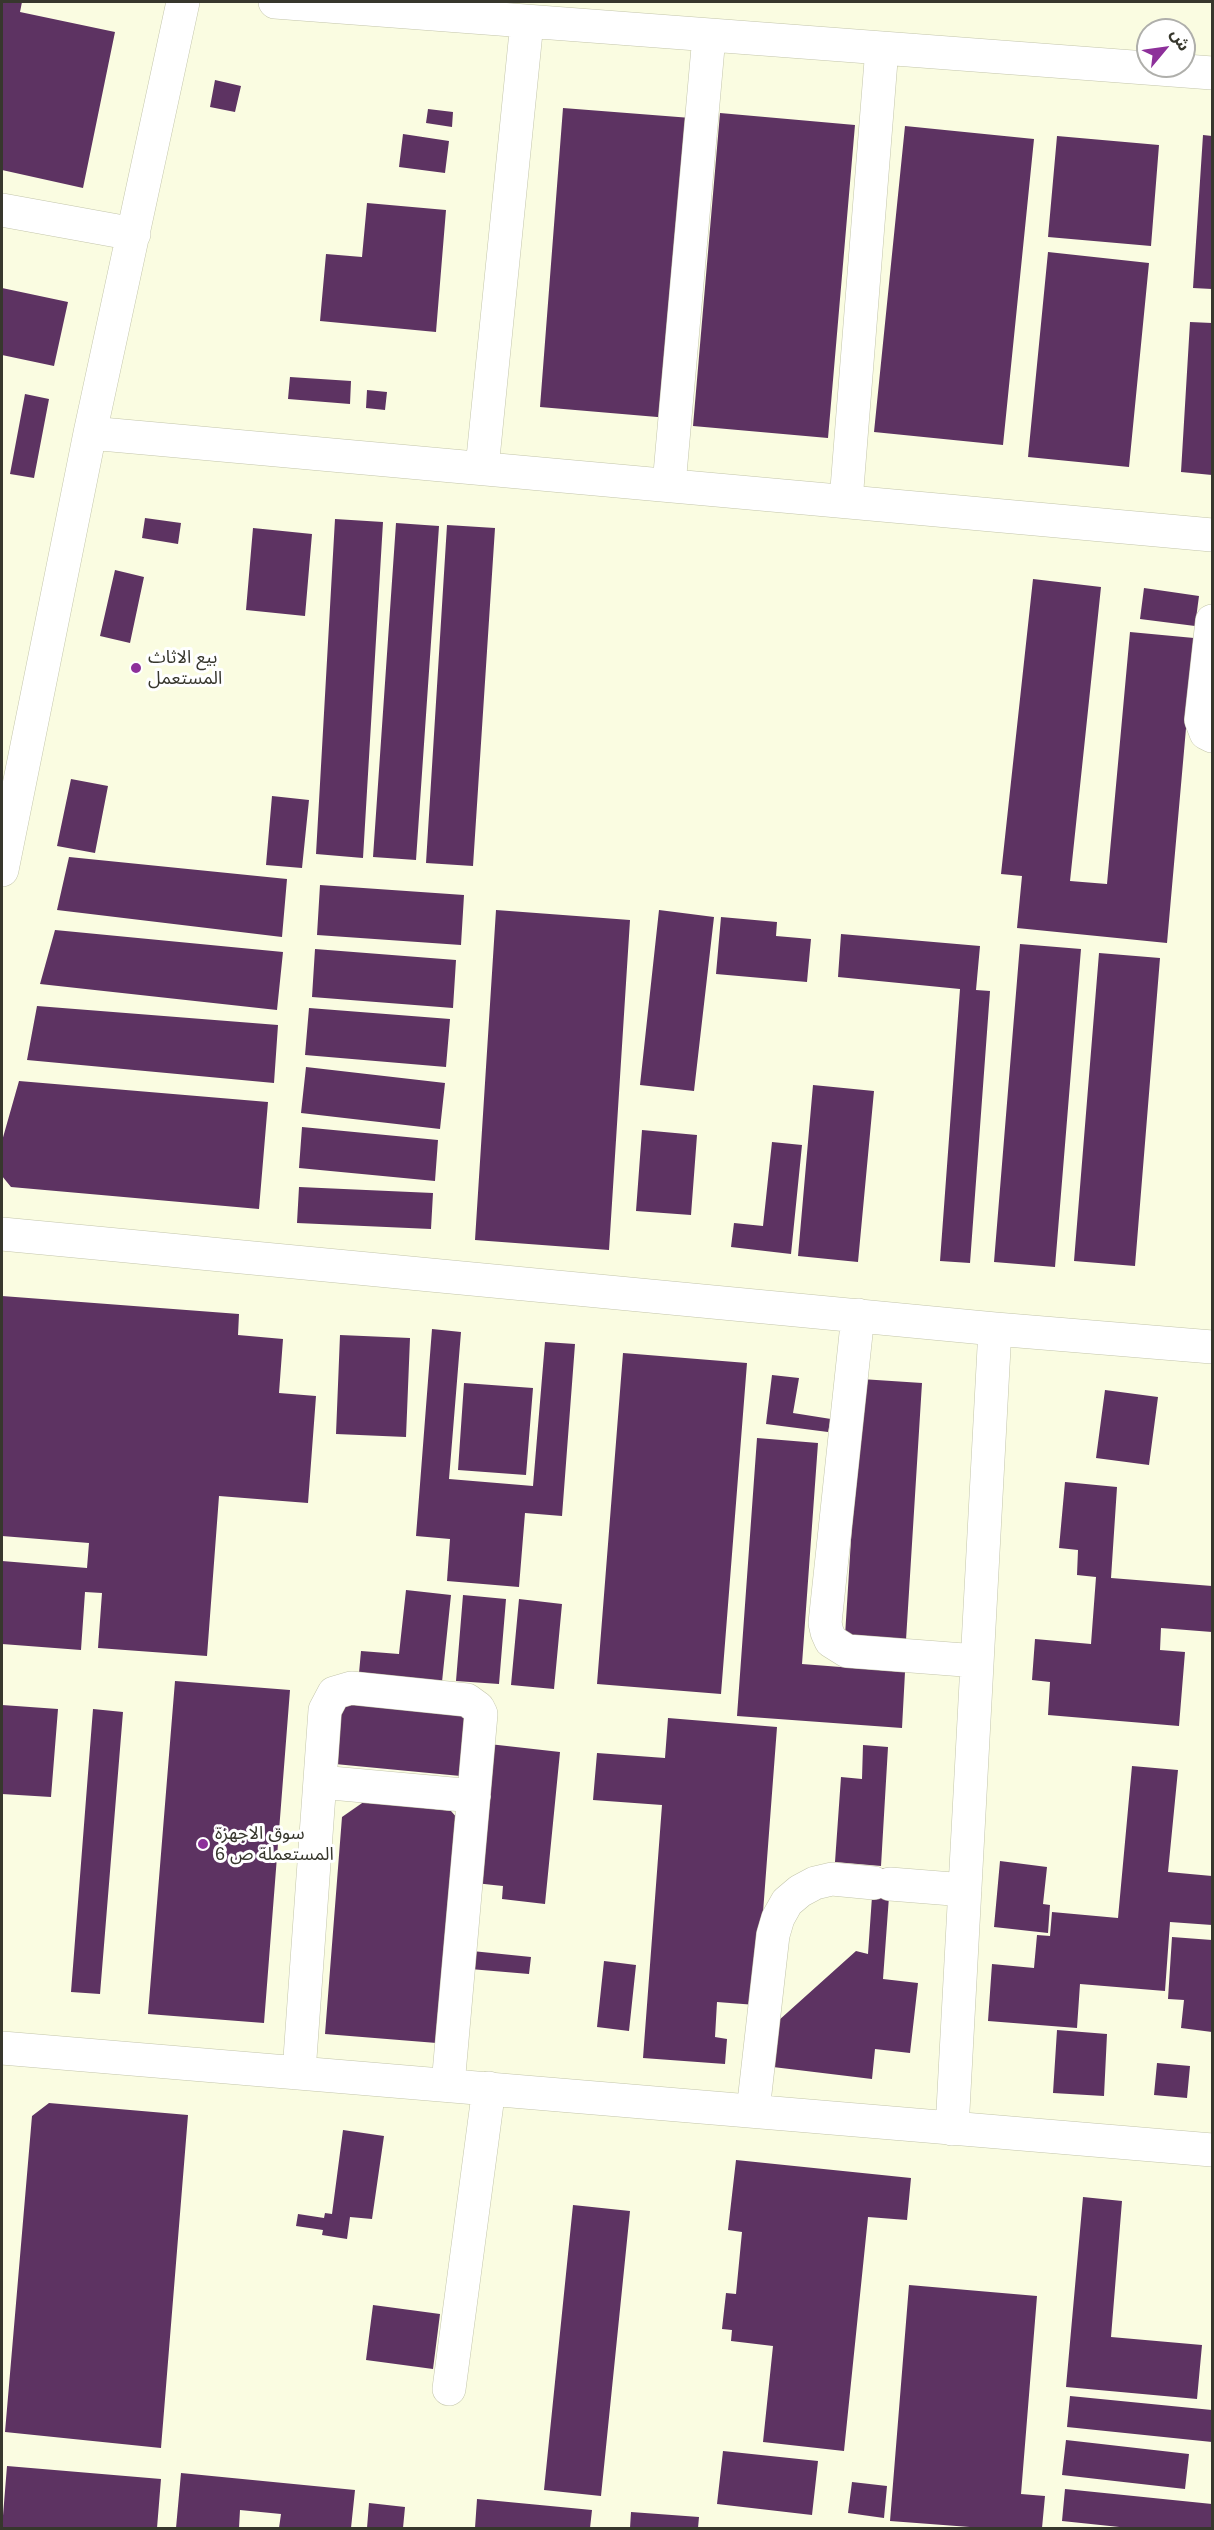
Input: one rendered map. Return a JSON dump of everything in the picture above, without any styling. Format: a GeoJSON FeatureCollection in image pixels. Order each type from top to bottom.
{"type":"FeatureCollection","features":[{"type":"Feature","properties":{"kind":"street"},"geometry":{"type":"LineString","coordinates":[[2,870],[90,433],[183,2]]}},
{"type":"Feature","properties":{"kind":"street"},"geometry":{"type":"LineString","coordinates":[[275,2],[1212,73]]}},
{"type":"Feature","properties":{"kind":"street"},"geometry":{"type":"LineString","coordinates":[[482,468],[527,22]]}},
{"type":"Feature","properties":{"kind":"street"},"geometry":{"type":"LineString","coordinates":[[669,485],[709,36]]}},
{"type":"Feature","properties":{"kind":"street"},"geometry":{"type":"LineString","coordinates":[[846,501],[882,48]]}},
{"type":"Feature","properties":{"kind":"street"},"geometry":{"type":"LineString","coordinates":[[2,210],[134,234]]}},
{"type":"Feature","properties":{"kind":"street"},"geometry":{"type":"LineString","coordinates":[[90,433],[1212,535]]}},
{"type":"Feature","properties":{"kind":"street"},"geometry":{"type":"LineString","coordinates":[[1212,621],[1201,720],[1206,733],[1212,736]]}},
{"type":"Feature","properties":{"kind":"street"},"geometry":{"type":"LineString","coordinates":[[2,1234],[995,1329],[1212,1347]]}},
{"type":"Feature","properties":{"kind":"street"},"geometry":{"type":"LineString","coordinates":[[858,1315],[825,1623],[827,1632],[831,1641],[847,1651],[977,1661]]}},
{"type":"Feature","properties":{"kind":"street"},"geometry":{"type":"LineString","coordinates":[[952,2129],[995,1329]]}},
{"type":"Feature","properties":{"kind":"street"},"geometry":{"type":"LineString","coordinates":[[299,2072],[325,1710],[334,1693],[351,1688],[467,1700],[478,1708],[482,1720],[448,2085]]}},
{"type":"Feature","properties":{"kind":"street"},"geometry":{"type":"LineString","coordinates":[[320,1782],[474,1796]]}},
{"type":"Feature","properties":{"kind":"street"},"geometry":{"type":"LineString","coordinates":[[753,2111],[773,1935],[778,1918],[787,1902],[800,1891],[815,1883],[832,1879],[965,1890]]}},
{"type":"Feature","properties":{"kind":"street"},"geometry":{"type":"LineString","coordinates":[[2,2048],[1212,2150]]}},
{"type":"Feature","properties":{"kind":"street"},"geometry":{"type":"LineString","coordinates":[[449,2389],[489,2088]]}},
{"type":"Feature","properties":{"kind":"building"},"geometry":{"type":"Polygon","coordinates":[[[2,2],[22,2],[20,12],[115,32],[83,188],[2,170],[2,2]]]}},
{"type":"Feature","properties":{"kind":"building"},"geometry":{"type":"Polygon","coordinates":[[[215,80],[241,86],[235,112],[210,107],[215,80]]]}},
{"type":"Feature","properties":{"kind":"building"},"geometry":{"type":"Polygon","coordinates":[[[563,108],[691,118],[669,418],[540,407],[563,108]]]}},
{"type":"Feature","properties":{"kind":"building"},"geometry":{"type":"Polygon","coordinates":[[[428,109],[453,112],[452,127],[426,123],[428,109]]]}},
{"type":"Feature","properties":{"kind":"building"},"geometry":{"type":"Polygon","coordinates":[[[720,113],[855,125],[828,438],[693,426],[720,113]]]}},
{"type":"Feature","properties":{"kind":"building"},"geometry":{"type":"Polygon","coordinates":[[[905,126],[1034,139],[1003,445],[874,432],[905,126]]]}},
{"type":"Feature","properties":{"kind":"building"},"geometry":{"type":"Polygon","coordinates":[[[403,134],[449,141],[445,173],[399,167],[403,134]]]}},
{"type":"Feature","properties":{"kind":"building"},"geometry":{"type":"Polygon","coordinates":[[[1203,135],[1212,136],[1212,289],[1193,288],[1203,135]]]}},
{"type":"Feature","properties":{"kind":"building"},"geometry":{"type":"Polygon","coordinates":[[[1057,136],[1159,145],[1151,246],[1048,237],[1057,136]]]}},
{"type":"Feature","properties":{"kind":"building"},"geometry":{"type":"Polygon","coordinates":[[[367,203],[446,210],[436,332],[320,321],[326,254],[362,257],[367,203]]]}},
{"type":"Feature","properties":{"kind":"building"},"geometry":{"type":"Polygon","coordinates":[[[1048,252],[1149,263],[1129,467],[1028,457],[1048,252]]]}},
{"type":"Feature","properties":{"kind":"building"},"geometry":{"type":"Polygon","coordinates":[[[2,288],[68,302],[54,366],[2,355],[2,288]]]}},
{"type":"Feature","properties":{"kind":"building"},"geometry":{"type":"Polygon","coordinates":[[[1190,322],[1212,323],[1212,475],[1181,472],[1190,322]]]}},
{"type":"Feature","properties":{"kind":"building"},"geometry":{"type":"Polygon","coordinates":[[[290,377],[351,381],[350,404],[288,399],[290,377]]]}},
{"type":"Feature","properties":{"kind":"building"},"geometry":{"type":"Polygon","coordinates":[[[367,390],[387,392],[385,410],[366,408],[367,390]]]}},
{"type":"Feature","properties":{"kind":"building"},"geometry":{"type":"Polygon","coordinates":[[[25,394],[49,399],[34,478],[10,474],[25,394]]]}},
{"type":"Feature","properties":{"kind":"building"},"geometry":{"type":"Polygon","coordinates":[[[145,518],[181,523],[178,544],[142,538],[145,518]]]}},
{"type":"Feature","properties":{"kind":"building"},"geometry":{"type":"Polygon","coordinates":[[[335,519],[383,522],[363,858],[316,854],[335,519]]]}},
{"type":"Feature","properties":{"kind":"building"},"geometry":{"type":"Polygon","coordinates":[[[396,523],[439,526],[416,860],[373,857],[396,523]]]}},
{"type":"Feature","properties":{"kind":"building"},"geometry":{"type":"Polygon","coordinates":[[[447,525],[495,528],[473,866],[426,863],[447,525]]]}},
{"type":"Feature","properties":{"kind":"building"},"geometry":{"type":"Polygon","coordinates":[[[253,528],[312,534],[305,616],[246,610],[253,528]]]}},
{"type":"Feature","properties":{"kind":"building"},"geometry":{"type":"Polygon","coordinates":[[[115,570],[144,577],[130,643],[100,636],[115,570]]]}},
{"type":"Feature","properties":{"kind":"building"},"geometry":{"type":"Polygon","coordinates":[[[1033,579],[1101,587],[1070,881],[1107,884],[1130,632],[1194,638],[1167,943],[1017,928],[1022,876],[1001,874],[1033,579]]]}},
{"type":"Feature","properties":{"kind":"building"},"geometry":{"type":"Polygon","coordinates":[[[1144,588],[1199,596],[1195,626],[1140,619],[1144,588]]]}},
{"type":"Feature","properties":{"kind":"building"},"geometry":{"type":"Polygon","coordinates":[[[71,779],[108,786],[95,853],[57,846],[71,779]]]}},
{"type":"Feature","properties":{"kind":"building"},"geometry":{"type":"Polygon","coordinates":[[[272,796],[309,800],[302,868],[266,865],[272,796]]]}},
{"type":"Feature","properties":{"kind":"building"},"geometry":{"type":"Polygon","coordinates":[[[69,857],[287,879],[282,937],[57,910],[69,857]]]}},
{"type":"Feature","properties":{"kind":"building"},"geometry":{"type":"Polygon","coordinates":[[[320,885],[464,895],[461,945],[317,935],[320,885]]]}},
{"type":"Feature","properties":{"kind":"building"},"geometry":{"type":"Polygon","coordinates":[[[496,910],[630,920],[609,1250],[475,1240],[496,910]]]}},
{"type":"Feature","properties":{"kind":"building"},"geometry":{"type":"Polygon","coordinates":[[[659,910],[714,917],[694,1091],[640,1085],[659,910]]]}},
{"type":"Feature","properties":{"kind":"building"},"geometry":{"type":"Polygon","coordinates":[[[721,917],[777,922],[776,936],[811,939],[807,982],[716,974],[721,917]]]}},
{"type":"Feature","properties":{"kind":"building"},"geometry":{"type":"Polygon","coordinates":[[[55,930],[283,952],[277,1010],[40,984],[55,930]]]}},
{"type":"Feature","properties":{"kind":"building"},"geometry":{"type":"Polygon","coordinates":[[[841,934],[980,946],[976,990],[990,991],[970,1263],[940,1261],[960,989],[838,977],[841,934]]]}},
{"type":"Feature","properties":{"kind":"building"},"geometry":{"type":"Polygon","coordinates":[[[1020,944],[1081,949],[1055,1267],[994,1262],[1020,944]]]}},
{"type":"Feature","properties":{"kind":"building"},"geometry":{"type":"Polygon","coordinates":[[[315,949],[456,960],[453,1008],[312,997],[315,949]]]}},
{"type":"Feature","properties":{"kind":"building"},"geometry":{"type":"Polygon","coordinates":[[[1099,953],[1160,958],[1135,1266],[1074,1261],[1099,953]]]}},
{"type":"Feature","properties":{"kind":"building"},"geometry":{"type":"Polygon","coordinates":[[[37,1006],[278,1025],[274,1083],[27,1060],[37,1006]]]}},
{"type":"Feature","properties":{"kind":"building"},"geometry":{"type":"Polygon","coordinates":[[[309,1008],[450,1019],[446,1067],[305,1055],[309,1008]]]}},
{"type":"Feature","properties":{"kind":"building"},"geometry":{"type":"Polygon","coordinates":[[[306,1067],[445,1083],[440,1129],[301,1113],[306,1067]]]}},
{"type":"Feature","properties":{"kind":"building"},"geometry":{"type":"Polygon","coordinates":[[[19,1081],[268,1102],[259,1209],[11,1187],[2,1176],[2,1141],[19,1081]]]}},
{"type":"Feature","properties":{"kind":"building"},"geometry":{"type":"Polygon","coordinates":[[[813,1085],[874,1091],[858,1262],[798,1256],[813,1085]]]}},
{"type":"Feature","properties":{"kind":"building"},"geometry":{"type":"Polygon","coordinates":[[[302,1127],[438,1140],[435,1181],[299,1168],[302,1127]]]}},
{"type":"Feature","properties":{"kind":"building"},"geometry":{"type":"Polygon","coordinates":[[[642,1130],[697,1135],[691,1215],[636,1211],[642,1130]]]}},
{"type":"Feature","properties":{"kind":"building"},"geometry":{"type":"Polygon","coordinates":[[[772,1142],[802,1145],[791,1254],[731,1247],[734,1223],[763,1226],[772,1142]]]}},
{"type":"Feature","properties":{"kind":"building"},"geometry":{"type":"Polygon","coordinates":[[[299,1187],[433,1193],[431,1229],[297,1223],[299,1187]]]}},
{"type":"Feature","properties":{"kind":"building"},"geometry":{"type":"Polygon","coordinates":[[[2,1296],[239,1314],[238,1335],[283,1339],[279,1393],[316,1396],[308,1503],[219,1496],[207,1656],[98,1648],[102,1593],[85,1592],[81,1650],[2,1644],[2,1561],[87,1568],[89,1543],[2,1536],[2,1296]]]}},
{"type":"Feature","properties":{"kind":"building"},"geometry":{"type":"Polygon","coordinates":[[[432,1329],[461,1332],[449,1479],[533,1486],[545,1342],[575,1344],[562,1516],[525,1513],[519,1587],[447,1581],[450,1539],[416,1536],[432,1329]]]}},
{"type":"Feature","properties":{"kind":"building"},"geometry":{"type":"Polygon","coordinates":[[[340,1335],[410,1338],[406,1437],[336,1434],[340,1335]]]}},
{"type":"Feature","properties":{"kind":"building"},"geometry":{"type":"Polygon","coordinates":[[[623,1353],[747,1363],[721,1694],[597,1684],[623,1353]]]}},
{"type":"Feature","properties":{"kind":"building"},"geometry":{"type":"Polygon","coordinates":[[[772,1375],[799,1378],[793,1413],[831,1419],[828,1432],[766,1424],[772,1375]]]}},
{"type":"Feature","properties":{"kind":"building"},"geometry":{"type":"Polygon","coordinates":[[[861,1379],[922,1383],[906,1640],[845,1636],[861,1379]]]}},
{"type":"Feature","properties":{"kind":"building"},"geometry":{"type":"Polygon","coordinates":[[[464,1383],[533,1388],[526,1475],[458,1470],[464,1383]]]}},
{"type":"Feature","properties":{"kind":"building"},"geometry":{"type":"Polygon","coordinates":[[[1105,1390],[1158,1397],[1149,1465],[1096,1458],[1105,1390]]]}},
{"type":"Feature","properties":{"kind":"building"},"geometry":{"type":"Polygon","coordinates":[[[757,1438],[818,1443],[802,1664],[905,1672],[902,1728],[737,1716],[757,1438]]]}},
{"type":"Feature","properties":{"kind":"building"},"geometry":{"type":"Polygon","coordinates":[[[1065,1482],[1117,1487],[1111,1578],[1212,1586],[1212,1632],[1161,1628],[1160,1650],[1185,1652],[1179,1726],[1048,1715],[1050,1682],[1032,1680],[1035,1639],[1091,1644],[1096,1577],[1077,1575],[1078,1550],[1059,1548],[1065,1482]]]}},
{"type":"Feature","properties":{"kind":"building"},"geometry":{"type":"Polygon","coordinates":[[[406,1590],[451,1595],[442,1682],[359,1673],[361,1651],[399,1654],[406,1590]]]}},
{"type":"Feature","properties":{"kind":"building"},"geometry":{"type":"Polygon","coordinates":[[[463,1595],[506,1599],[499,1684],[456,1681],[463,1595]]]}},
{"type":"Feature","properties":{"kind":"building"},"geometry":{"type":"Polygon","coordinates":[[[519,1599],[562,1604],[554,1689],[511,1685],[519,1599]]]}},
{"type":"Feature","properties":{"kind":"building"},"geometry":{"type":"Polygon","coordinates":[[[175,1681],[290,1690],[264,2023],[148,2014],[175,1681]]]}},
{"type":"Feature","properties":{"kind":"building"},"geometry":{"type":"Polygon","coordinates":[[[341,1695],[477,1707],[471,1777],[335,1764],[341,1695]]]}},
{"type":"Feature","properties":{"kind":"building"},"geometry":{"type":"Polygon","coordinates":[[[2,1705],[58,1709],[51,1797],[2,1794],[2,1705]]]}},
{"type":"Feature","properties":{"kind":"building"},"geometry":{"type":"Polygon","coordinates":[[[93,1709],[123,1712],[100,1994],[71,1992],[93,1709]]]}},
{"type":"Feature","properties":{"kind":"building"},"geometry":{"type":"Polygon","coordinates":[[[668,1718],[777,1727],[756,2005],[717,2002],[715,2037],[727,2039],[725,2064],[643,2058],[662,1805],[593,1800],[597,1753],[665,1758],[668,1718]]]}},
{"type":"Feature","properties":{"kind":"building"},"geometry":{"type":"Polygon","coordinates":[[[489,1744],[560,1752],[545,1904],[502,1899],[503,1886],[475,1883],[489,1744]]]}},
{"type":"Feature","properties":{"kind":"building"},"geometry":{"type":"Polygon","coordinates":[[[863,1745],[888,1747],[881,1866],[835,1862],[841,1777],[862,1779],[863,1745]]]}},
{"type":"Feature","properties":{"kind":"building"},"geometry":{"type":"Polygon","coordinates":[[[1132,1766],[1178,1770],[1168,1872],[1212,1876],[1212,1925],[1170,1922],[1165,1991],[1080,1984],[1077,2028],[988,2021],[992,1964],[1034,1968],[1037,1935],[1050,1936],[1052,1912],[1118,1918],[1132,1766]]]}},
{"type":"Feature","properties":{"kind":"building"},"geometry":{"type":"Polygon","coordinates":[[[365,1801],[451,1811],[466,1828],[449,2044],[325,2034],[342,1817],[365,1801]]]}},
{"type":"Feature","properties":{"kind":"building"},"geometry":{"type":"Polygon","coordinates":[[[1000,1861],[1047,1867],[1043,1904],[1050,1905],[1048,1933],[994,1927],[1000,1861]]]}},
{"type":"Feature","properties":{"kind":"building"},"geometry":{"type":"Polygon","coordinates":[[[874,1868],[891,1869],[883,1979],[918,1983],[910,2053],[875,2049],[872,2079],[773,2067],[778,2021],[856,1951],[868,1954],[874,1868]]]}},
{"type":"Feature","properties":{"kind":"building"},"geometry":{"type":"Polygon","coordinates":[[[1172,1937],[1212,1940],[1212,2032],[1181,2028],[1184,2000],[1168,1999],[1172,1937]]]}},
{"type":"Feature","properties":{"kind":"building"},"geometry":{"type":"Polygon","coordinates":[[[472,1951],[531,1957],[529,1974],[470,1969],[472,1951]]]}},
{"type":"Feature","properties":{"kind":"building"},"geometry":{"type":"Polygon","coordinates":[[[604,1961],[636,1965],[629,2031],[597,2027],[604,1961]]]}},
{"type":"Feature","properties":{"kind":"building"},"geometry":{"type":"Polygon","coordinates":[[[1057,2030],[1107,2034],[1104,2096],[1053,2093],[1057,2030]]]}},
{"type":"Feature","properties":{"kind":"building"},"geometry":{"type":"Polygon","coordinates":[[[1157,2063],[1190,2066],[1187,2098],[1154,2095],[1157,2063]]]}},
{"type":"Feature","properties":{"kind":"building"},"geometry":{"type":"Polygon","coordinates":[[[49,2103],[188,2115],[161,2448],[5,2432],[32,2116],[49,2103]]]}},
{"type":"Feature","properties":{"kind":"building"},"geometry":{"type":"Polygon","coordinates":[[[343,2130],[384,2136],[372,2219],[350,2217],[347,2239],[322,2235],[323,2230],[296,2226],[298,2214],[324,2218],[325,2213],[332,2214],[343,2130]]]}},
{"type":"Feature","properties":{"kind":"building"},"geometry":{"type":"Polygon","coordinates":[[[736,2160],[911,2178],[907,2220],[868,2217],[844,2451],[763,2442],[773,2346],[731,2341],[732,2330],[722,2329],[726,2293],[736,2294],[742,2232],[728,2230],[736,2160]]]}},
{"type":"Feature","properties":{"kind":"building"},"geometry":{"type":"Polygon","coordinates":[[[1083,2197],[1122,2201],[1111,2337],[1202,2345],[1197,2399],[1066,2387],[1083,2197]]]}},
{"type":"Feature","properties":{"kind":"building"},"geometry":{"type":"Polygon","coordinates":[[[573,2205],[630,2211],[601,2496],[544,2490],[573,2205]]]}},
{"type":"Feature","properties":{"kind":"building"},"geometry":{"type":"Polygon","coordinates":[[[909,2285],[1037,2296],[1021,2494],[1045,2496],[1042,2528],[983,2528],[890,2521],[909,2285]]]}},
{"type":"Feature","properties":{"kind":"building"},"geometry":{"type":"Polygon","coordinates":[[[373,2305],[440,2314],[433,2369],[366,2360],[373,2305]]]}},
{"type":"Feature","properties":{"kind":"building"},"geometry":{"type":"Polygon","coordinates":[[[1070,2396],[1212,2410],[1212,2442],[1067,2427],[1070,2396]]]}},
{"type":"Feature","properties":{"kind":"building"},"geometry":{"type":"Polygon","coordinates":[[[1066,2440],[1189,2454],[1185,2489],[1062,2475],[1066,2440]]]}},
{"type":"Feature","properties":{"kind":"building"},"geometry":{"type":"Polygon","coordinates":[[[723,2451],[818,2461],[812,2515],[717,2504],[723,2451]]]}},
{"type":"Feature","properties":{"kind":"building"},"geometry":{"type":"Polygon","coordinates":[[[7,2466],[161,2479],[157,2528],[2,2528],[7,2466]]]}},
{"type":"Feature","properties":{"kind":"building"},"geometry":{"type":"Polygon","coordinates":[[[181,2473],[355,2490],[351,2528],[279,2528],[281,2514],[240,2510],[239,2528],[176,2528],[181,2473]]]}},
{"type":"Feature","properties":{"kind":"building"},"geometry":{"type":"Polygon","coordinates":[[[852,2482],[887,2486],[884,2518],[848,2513],[852,2482]]]}},
{"type":"Feature","properties":{"kind":"building"},"geometry":{"type":"Polygon","coordinates":[[[1065,2489],[1212,2504],[1212,2528],[1129,2528],[1062,2521],[1065,2489]]]}},
{"type":"Feature","properties":{"kind":"building"},"geometry":{"type":"Polygon","coordinates":[[[477,2499],[592,2510],[590,2528],[475,2528],[477,2499]]]}},
{"type":"Feature","properties":{"kind":"building"},"geometry":{"type":"Polygon","coordinates":[[[369,2503],[405,2507],[403,2528],[367,2528],[369,2503]]]}},
{"type":"Feature","properties":{"kind":"building"},"geometry":{"type":"Polygon","coordinates":[[[631,2512],[699,2517],[698,2528],[630,2528],[631,2512]]]}},
{"type":"Feature","properties":{"kind":"place","name":"بيع الاثاث المستعمل"},"geometry":{"type":"Point","coordinates":[136,668]}},
{"type":"Feature","properties":{"kind":"place","name":"سوق الاجهزة المستعملة ص 6"},"geometry":{"type":"Point","coordinates":[203,1844]}}]}
